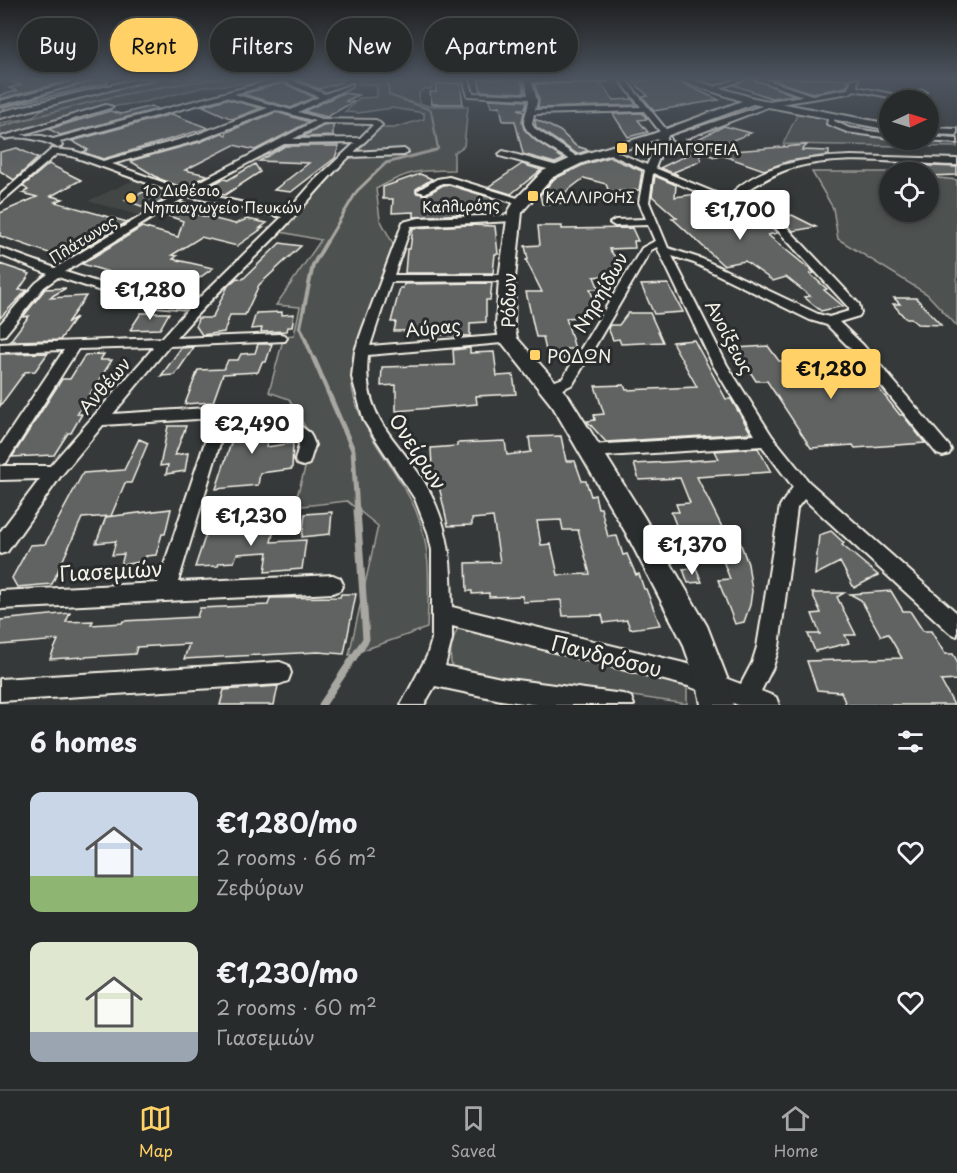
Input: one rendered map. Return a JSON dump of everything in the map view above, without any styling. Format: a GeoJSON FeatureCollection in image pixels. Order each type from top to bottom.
{"type":"FeatureCollection","features":[{"type":"Feature","properties":{"kind":"street"},"geometry":{"type":"LineString","coordinates":[[1,118],[19,112]]}},
{"type":"Feature","properties":{"kind":"street"},"geometry":{"type":"LineString","coordinates":[[2,137],[92,112]]}},
{"type":"Feature","properties":{"kind":"street"},"geometry":{"type":"LineString","coordinates":[[0,200],[55,146],[157,112]]}},
{"type":"Feature","properties":{"kind":"street"},"geometry":{"type":"LineString","coordinates":[[103,164],[196,138],[265,112]]}},
{"type":"Feature","properties":{"kind":"street"},"geometry":{"type":"LineString","coordinates":[[285,112],[322,121]]}},
{"type":"Feature","properties":{"kind":"street"},"geometry":{"type":"LineString","coordinates":[[535,112],[531,112],[528,124],[532,132],[568,164]]}},
{"type":"Feature","properties":{"kind":"street"},"geometry":{"type":"LineString","coordinates":[[650,112],[671,136],[715,153]]}},
{"type":"Feature","properties":{"kind":"street"},"geometry":{"type":"LineString","coordinates":[[671,136],[727,112]]}},
{"type":"Feature","properties":{"kind":"street"},"geometry":{"type":"LineString","coordinates":[[422,191],[447,180],[517,210],[544,178],[568,164],[607,151],[671,136],[743,112]]}},
{"type":"Feature","properties":{"kind":"street"},"geometry":{"type":"LineString","coordinates":[[806,112],[879,125]]}},
{"type":"Feature","properties":{"kind":"street"},"geometry":{"type":"LineString","coordinates":[[145,115],[164,121]]}},
{"type":"Feature","properties":{"kind":"street"},"geometry":{"type":"LineString","coordinates":[[832,117],[831,123],[847,130],[879,134]]}},
{"type":"Feature","properties":{"kind":"street","name":"Ανθέων"},"geometry":{"type":"LineString","coordinates":[[0,546],[54,472],[197,306],[289,215],[318,182],[378,125],[375,122],[322,121]]}},
{"type":"Feature","properties":{"kind":"street","name":"Πλάτωνος"},"geometry":{"type":"LineString","coordinates":[[0,332],[32,293],[56,273],[185,193],[322,121]]}},
{"type":"Feature","properties":{"kind":"street"},"geometry":{"type":"LineString","coordinates":[[939,131],[957,132]]}},
{"type":"Feature","properties":{"kind":"street","name":"Ανοίξεως"},"geometry":{"type":"LineString","coordinates":[[671,136],[656,151],[645,187],[644,202],[662,246],[714,352],[766,440],[802,487],[957,626]]}},
{"type":"Feature","properties":{"kind":"street"},"geometry":{"type":"LineString","coordinates":[[2,137],[39,138],[67,152],[185,193],[289,215]]}},
{"type":"Feature","properties":{"kind":"street"},"geometry":{"type":"LineString","coordinates":[[282,142],[364,140]]}},
{"type":"Feature","properties":{"kind":"street"},"geometry":{"type":"LineString","coordinates":[[939,140],[957,141]]}},
{"type":"Feature","properties":{"kind":"street"},"geometry":{"type":"LineString","coordinates":[[607,151],[778,223],[855,307],[855,313],[831,322]]}},
{"type":"Feature","properties":{"kind":"street"},"geometry":{"type":"LineString","coordinates":[[347,155],[404,152]]}},
{"type":"Feature","properties":{"kind":"street"},"geometry":{"type":"LineString","coordinates":[[503,154],[568,164]]}},
{"type":"Feature","properties":{"kind":"street"},"geometry":{"type":"LineString","coordinates":[[740,191],[780,170],[800,164],[855,160],[957,162]]}},
{"type":"Feature","properties":{"kind":"street","name":"Καλλιρόης"},"geometry":{"type":"LineString","coordinates":[[409,223],[517,210]]}},
{"type":"Feature","properties":{"kind":"street","name":"Ρόδων"},"geometry":{"type":"LineString","coordinates":[[517,210],[507,278],[505,325],[508,339],[571,417],[591,451],[696,637],[713,683],[717,705]]}},
{"type":"Feature","properties":{"kind":"street"},"geometry":{"type":"LineString","coordinates":[[615,223],[652,222]]}},
{"type":"Feature","properties":{"kind":"street","name":"Ονείρων"},"geometry":{"type":"LineString","coordinates":[[409,223],[362,351],[359,377],[369,414],[423,496],[437,532],[441,550],[440,651],[412,705]]}},
{"type":"Feature","properties":{"kind":"street"},"geometry":{"type":"LineString","coordinates":[[662,246],[688,256],[814,317],[831,322],[858,348],[944,450]]}},
{"type":"Feature","properties":{"kind":"street","name":"Νηρηίδων"},"geometry":{"type":"LineString","coordinates":[[550,389],[568,381],[647,248],[662,246]]}},
{"type":"Feature","properties":{"kind":"street"},"geometry":{"type":"LineString","coordinates":[[0,251],[56,273],[144,301],[197,306]]}},
{"type":"Feature","properties":{"kind":"street"},"geometry":{"type":"LineString","coordinates":[[387,279],[507,278]]}},
{"type":"Feature","properties":{"kind":"street"},"geometry":{"type":"LineString","coordinates":[[0,348],[280,338]]}},
{"type":"Feature","properties":{"kind":"street","name":"Αύρας"},"geometry":{"type":"LineString","coordinates":[[362,351],[508,339]]}},
{"type":"Feature","properties":{"kind":"street"},"geometry":{"type":"LineString","coordinates":[[0,459],[74,345]]}},
{"type":"Feature","properties":{"kind":"street"},"geometry":{"type":"LineString","coordinates":[[99,420],[222,412],[266,412],[278,417],[304,437],[307,445],[303,460]]}},
{"type":"Feature","properties":{"kind":"street"},"geometry":{"type":"LineString","coordinates":[[165,592],[222,412]]}},
{"type":"Feature","properties":{"kind":"street"},"geometry":{"type":"LineString","coordinates":[[591,451],[766,440]]}},
{"type":"Feature","properties":{"kind":"street"},"geometry":{"type":"LineString","coordinates":[[0,473],[54,472]]}},
{"type":"Feature","properties":{"kind":"street"},"geometry":{"type":"LineString","coordinates":[[747,696],[762,668],[768,647],[789,506],[802,487]]}},
{"type":"Feature","properties":{"kind":"street","name":"Γιασεμιών"},"geometry":{"type":"LineString","coordinates":[[0,600],[333,584]]}},
{"type":"Feature","properties":{"kind":"street","name":"Πανδρόσου"},"geometry":{"type":"LineString","coordinates":[[442,614],[713,683],[768,705]]}},
{"type":"Feature","properties":{"kind":"street"},"geometry":{"type":"LineString","coordinates":[[0,690],[280,673]]}},
{"type":"Feature","properties":{"kind":"street"},"geometry":{"type":"LineString","coordinates":[[430,674],[501,689],[623,705]]}},
{"type":"Feature","properties":{"kind":"shaded area"},"geometry":{"type":"Polygon","coordinates":[[[39,112],[82,112],[0,136],[0,123],[31,118],[39,112]]]}},
{"type":"Feature","properties":{"kind":"shaded area"},"geometry":{"type":"Polygon","coordinates":[[[417,112],[467,112],[464,146],[454,153],[454,170],[414,173],[397,178],[376,189],[380,219],[395,248],[356,345],[351,369],[353,391],[359,412],[406,490],[421,525],[428,568],[427,628],[349,655],[378,526],[347,501],[294,507],[313,440],[289,399],[269,392],[284,336],[294,335],[300,307],[276,305],[321,240],[281,232],[294,220],[318,188],[381,128],[394,128],[424,119],[424,113],[417,112]]]}},
{"type":"Feature","properties":{"kind":"shaded area"},"geometry":{"type":"Polygon","coordinates":[[[798,113],[879,128],[879,146],[783,144],[798,113]]]}},
{"type":"Feature","properties":{"kind":"shaded area"},"geometry":{"type":"Polygon","coordinates":[[[939,134],[957,135],[957,147],[939,147],[939,134]]]}},
{"type":"Feature","properties":{"kind":"shaded area"},"geometry":{"type":"Polygon","coordinates":[[[812,172],[879,172],[879,222],[939,222],[939,178],[957,180],[957,326],[927,294],[838,239],[833,208],[812,172]]]}},
{"type":"Feature","properties":{"kind":"shaded area","name":"1ο Διθέσιο Νηπιαγωγείο Πευκών"},"geometry":{"type":"Polygon","coordinates":[[[134,180],[172,194],[138,215],[88,201],[134,180]]]}},
{"type":"Feature","properties":{"kind":"shaded area"},"geometry":{"type":"Polygon","coordinates":[[[459,625],[687,679],[687,704],[459,671],[452,667],[451,651],[459,625]]]}},
{"type":"Feature","properties":{"kind":"building"},"geometry":{"type":"Polygon","coordinates":[[[107,112],[121,114],[147,112],[60,135],[49,129],[107,112]]]}},
{"type":"Feature","properties":{"kind":"building"},"geometry":{"type":"Polygon","coordinates":[[[216,112],[251,112],[232,119],[216,112]]]}},
{"type":"Feature","properties":{"kind":"building"},"geometry":{"type":"Polygon","coordinates":[[[276,112],[309,122],[255,150],[234,145],[185,170],[207,175],[184,188],[160,179],[130,161],[200,142],[222,133],[226,135],[227,132],[276,112]]]}},
{"type":"Feature","properties":{"kind":"building"},"geometry":{"type":"Polygon","coordinates":[[[307,112],[336,112],[327,117],[307,112]]]}},
{"type":"Feature","properties":{"kind":"building"},"geometry":{"type":"Polygon","coordinates":[[[501,112],[524,112],[522,122],[524,129],[536,141],[564,159],[555,163],[523,154],[515,121],[503,121],[501,112]]]}},
{"type":"Feature","properties":{"kind":"building"},"geometry":{"type":"Polygon","coordinates":[[[642,113],[647,119],[638,120],[648,132],[628,137],[613,114],[642,113]]]}},
{"type":"Feature","properties":{"kind":"building"},"geometry":{"type":"Polygon","coordinates":[[[172,114],[208,128],[103,159],[83,152],[88,150],[72,141],[172,114]]]}},
{"type":"Feature","properties":{"kind":"building"},"geometry":{"type":"Polygon","coordinates":[[[535,119],[560,131],[576,146],[589,150],[577,154],[536,127],[535,119]]]}},
{"type":"Feature","properties":{"kind":"building"},"geometry":{"type":"Polygon","coordinates":[[[333,125],[333,136],[302,137],[323,126],[333,125]]]}},
{"type":"Feature","properties":{"kind":"building"},"geometry":{"type":"Polygon","coordinates":[[[724,126],[751,133],[715,147],[696,140],[724,126]]]}},
{"type":"Feature","properties":{"kind":"building"},"geometry":{"type":"Polygon","coordinates":[[[807,145],[802,150],[829,151],[829,155],[789,161],[764,170],[721,155],[721,152],[807,145]]]}},
{"type":"Feature","properties":{"kind":"building"},"geometry":{"type":"Polygon","coordinates":[[[285,146],[339,146],[335,158],[291,192],[274,190],[309,163],[259,161],[285,146]]]}},
{"type":"Feature","properties":{"kind":"building"},"geometry":{"type":"Polygon","coordinates":[[[17,148],[38,158],[14,180],[0,171],[0,152],[17,148]]]}},
{"type":"Feature","properties":{"kind":"building"},"geometry":{"type":"Polygon","coordinates":[[[695,151],[699,152],[701,161],[674,172],[678,175],[660,168],[695,151]]]}},
{"type":"Feature","properties":{"kind":"building"},"geometry":{"type":"Polygon","coordinates":[[[609,157],[642,171],[639,190],[609,192],[606,184],[584,178],[563,194],[566,203],[542,204],[540,195],[554,179],[583,165],[609,157]]]}},
{"type":"Feature","properties":{"kind":"building"},"geometry":{"type":"Polygon","coordinates":[[[49,164],[81,180],[51,196],[63,199],[55,202],[127,222],[66,259],[0,236],[0,213],[37,197],[22,193],[28,190],[23,186],[49,164]]]}},
{"type":"Feature","properties":{"kind":"building"},"geometry":{"type":"Polygon","coordinates":[[[255,164],[260,172],[225,195],[200,191],[223,179],[228,180],[255,164]]]}},
{"type":"Feature","properties":{"kind":"building"},"geometry":{"type":"Polygon","coordinates":[[[522,164],[541,170],[511,194],[488,187],[522,164]]]}},
{"type":"Feature","properties":{"kind":"building"},"geometry":{"type":"Polygon","coordinates":[[[939,166],[957,167],[957,175],[939,176],[939,166]]]}},
{"type":"Feature","properties":{"kind":"building"},"geometry":{"type":"Polygon","coordinates":[[[420,174],[432,179],[416,189],[416,193],[426,195],[443,185],[449,185],[492,198],[493,206],[463,206],[464,214],[414,217],[414,212],[392,213],[393,199],[383,199],[383,187],[420,174]]]}},
{"type":"Feature","properties":{"kind":"building"},"geometry":{"type":"Polygon","coordinates":[[[655,176],[676,185],[675,197],[697,194],[740,215],[744,214],[770,225],[777,233],[768,235],[812,271],[814,273],[810,274],[827,289],[824,290],[843,306],[821,311],[804,297],[810,296],[786,277],[773,281],[745,261],[723,265],[672,218],[677,218],[652,196],[655,176]]]}},
{"type":"Feature","properties":{"kind":"building"},"geometry":{"type":"Polygon","coordinates":[[[146,191],[167,198],[149,209],[125,200],[146,191]]]}},
{"type":"Feature","properties":{"kind":"building"},"geometry":{"type":"Polygon","coordinates":[[[181,202],[201,209],[195,214],[235,224],[247,219],[267,223],[237,246],[201,237],[172,255],[177,256],[173,259],[213,268],[191,284],[158,275],[146,283],[82,264],[142,227],[178,237],[183,221],[163,214],[181,202]]]}},
{"type":"Feature","properties":{"kind":"building"},"geometry":{"type":"Polygon","coordinates":[[[792,215],[816,227],[793,231],[782,219],[792,215]]]}},
{"type":"Feature","properties":{"kind":"building"},"geometry":{"type":"Polygon","coordinates":[[[495,226],[498,254],[495,254],[493,273],[405,273],[407,249],[410,249],[413,228],[495,226]]]}},
{"type":"Feature","properties":{"kind":"building"},"geometry":{"type":"Polygon","coordinates":[[[538,226],[562,226],[562,229],[632,228],[638,241],[634,241],[635,248],[609,249],[621,265],[614,265],[620,274],[594,277],[599,289],[590,289],[595,304],[589,304],[594,316],[566,318],[575,349],[565,349],[566,352],[562,352],[564,359],[548,360],[543,337],[536,337],[526,292],[542,292],[526,260],[528,259],[525,246],[540,245],[538,226]]]}},
{"type":"Feature","properties":{"kind":"building"},"geometry":{"type":"Polygon","coordinates":[[[280,243],[301,246],[259,285],[245,315],[230,315],[224,332],[202,335],[196,326],[198,318],[212,318],[228,286],[237,278],[243,279],[280,243]]]}},
{"type":"Feature","properties":{"kind":"building"},"geometry":{"type":"Polygon","coordinates":[[[0,264],[30,274],[19,290],[27,290],[0,318],[0,264]]]}},
{"type":"Feature","properties":{"kind":"building"},"geometry":{"type":"Polygon","coordinates":[[[492,283],[490,300],[486,300],[486,322],[470,323],[470,336],[438,335],[438,330],[394,331],[396,322],[391,322],[400,288],[403,288],[404,284],[492,283]]]}},
{"type":"Feature","properties":{"kind":"building"},"geometry":{"type":"Polygon","coordinates":[[[668,284],[683,312],[654,314],[641,285],[668,284]]]}},
{"type":"Feature","properties":{"kind":"building"},"geometry":{"type":"Polygon","coordinates":[[[66,288],[49,298],[86,296],[67,323],[76,317],[60,340],[10,341],[29,316],[23,317],[45,289],[66,288]]]}},
{"type":"Feature","properties":{"kind":"building"},"geometry":{"type":"Polygon","coordinates":[[[894,298],[916,298],[941,325],[917,324],[911,318],[905,318],[893,304],[900,304],[894,298]]]}},
{"type":"Feature","properties":{"kind":"building"},"geometry":{"type":"Polygon","coordinates":[[[282,312],[282,315],[294,314],[292,327],[288,327],[287,331],[261,332],[262,328],[251,329],[256,313],[282,312]]]}},
{"type":"Feature","properties":{"kind":"building"},"geometry":{"type":"Polygon","coordinates":[[[141,313],[169,313],[160,329],[130,330],[141,313]]]}},
{"type":"Feature","properties":{"kind":"building"},"geometry":{"type":"Polygon","coordinates":[[[628,313],[650,313],[663,342],[621,344],[619,339],[613,340],[608,328],[610,325],[619,325],[628,313]]]}},
{"type":"Feature","properties":{"kind":"building"},"geometry":{"type":"Polygon","coordinates":[[[694,340],[726,399],[731,399],[751,433],[606,442],[587,421],[595,420],[594,415],[604,414],[595,386],[624,385],[626,390],[697,387],[672,342],[694,340]]]}},
{"type":"Feature","properties":{"kind":"building"},"geometry":{"type":"Polygon","coordinates":[[[258,344],[272,344],[266,362],[262,362],[258,372],[223,374],[213,402],[185,404],[198,370],[224,369],[228,360],[238,360],[241,354],[255,353],[258,344]]]}},
{"type":"Feature","properties":{"kind":"building"},"geometry":{"type":"Polygon","coordinates":[[[768,346],[779,361],[827,360],[823,355],[850,353],[925,443],[855,448],[853,445],[811,448],[767,381],[756,381],[735,348],[768,346]]]}},
{"type":"Feature","properties":{"kind":"building"},"geometry":{"type":"Polygon","coordinates":[[[194,347],[175,375],[161,376],[181,348],[194,347]]]}},
{"type":"Feature","properties":{"kind":"building"},"geometry":{"type":"Polygon","coordinates":[[[470,348],[470,353],[494,352],[497,376],[513,375],[516,394],[476,396],[477,404],[396,411],[396,385],[381,386],[382,367],[454,365],[453,350],[470,348]]]}},
{"type":"Feature","properties":{"kind":"building"},"geometry":{"type":"Polygon","coordinates":[[[48,353],[35,371],[25,372],[0,406],[0,354],[48,353]]]}},
{"type":"Feature","properties":{"kind":"building"},"geometry":{"type":"Polygon","coordinates":[[[104,354],[100,360],[112,360],[77,414],[82,414],[71,433],[68,433],[54,455],[12,457],[62,379],[70,379],[85,355],[104,354]]]}},
{"type":"Feature","properties":{"kind":"building"},"geometry":{"type":"Polygon","coordinates":[[[243,420],[243,423],[266,422],[272,425],[266,447],[293,443],[292,469],[260,473],[258,485],[216,489],[233,437],[228,438],[232,421],[243,420]]]}},
{"type":"Feature","properties":{"kind":"building"},"geometry":{"type":"Polygon","coordinates":[[[168,426],[186,426],[175,455],[188,453],[185,471],[166,474],[168,465],[160,466],[168,426]]]}},
{"type":"Feature","properties":{"kind":"building"},"geometry":{"type":"Polygon","coordinates":[[[561,436],[566,461],[575,461],[582,481],[586,481],[591,496],[595,495],[598,508],[601,508],[608,537],[617,536],[623,555],[627,554],[636,575],[639,574],[660,625],[630,629],[627,620],[604,623],[602,615],[563,616],[561,600],[523,602],[522,596],[489,597],[489,593],[472,594],[472,591],[467,591],[466,563],[500,562],[493,517],[472,519],[472,525],[448,526],[439,486],[430,486],[421,472],[432,468],[431,448],[457,446],[457,443],[505,441],[507,455],[531,452],[529,437],[561,436]],[[561,520],[537,521],[541,545],[551,544],[558,575],[590,574],[578,530],[563,530],[561,520]]]}},
{"type":"Feature","properties":{"kind":"building"},"geometry":{"type":"Polygon","coordinates":[[[139,439],[148,443],[131,483],[125,483],[111,516],[82,518],[52,584],[17,587],[12,578],[30,545],[45,544],[83,473],[124,470],[139,439]]]}},
{"type":"Feature","properties":{"kind":"building"},"geometry":{"type":"Polygon","coordinates":[[[758,448],[771,472],[697,477],[730,543],[740,542],[748,564],[752,591],[750,605],[744,622],[735,624],[718,580],[730,579],[714,537],[682,540],[671,512],[679,512],[676,504],[690,503],[680,478],[639,480],[634,464],[719,459],[715,451],[758,448]]]}},
{"type":"Feature","properties":{"kind":"building"},"geometry":{"type":"Polygon","coordinates":[[[171,509],[165,534],[162,534],[156,555],[146,556],[145,561],[121,565],[124,554],[112,555],[116,541],[96,543],[106,517],[171,509]]]}},
{"type":"Feature","properties":{"kind":"building"},"geometry":{"type":"Polygon","coordinates":[[[332,512],[330,534],[302,537],[305,514],[332,512]]]}},
{"type":"Feature","properties":{"kind":"building"},"geometry":{"type":"Polygon","coordinates":[[[276,521],[271,542],[306,540],[302,569],[265,572],[268,552],[237,554],[234,562],[219,563],[218,566],[195,567],[206,534],[221,533],[224,523],[276,521]]]}},
{"type":"Feature","properties":{"kind":"building"},"geometry":{"type":"Polygon","coordinates":[[[831,531],[844,543],[842,545],[878,575],[854,588],[840,562],[815,575],[819,535],[831,531]]]}},
{"type":"Feature","properties":{"kind":"building"},"geometry":{"type":"Polygon","coordinates":[[[696,568],[702,582],[688,583],[683,569],[696,568]]]}},
{"type":"Feature","properties":{"kind":"building"},"geometry":{"type":"Polygon","coordinates":[[[891,591],[903,611],[910,611],[923,631],[931,631],[945,654],[953,654],[957,661],[957,680],[941,681],[954,705],[846,705],[841,692],[817,690],[807,661],[902,658],[888,634],[881,636],[861,600],[850,594],[891,591]]]}},
{"type":"Feature","properties":{"kind":"building"},"geometry":{"type":"Polygon","coordinates":[[[812,593],[844,593],[837,597],[856,635],[845,635],[849,643],[815,651],[808,634],[820,634],[812,614],[821,613],[812,593]]]}},
{"type":"Feature","properties":{"kind":"building"},"geometry":{"type":"Polygon","coordinates":[[[341,594],[356,594],[344,654],[318,652],[184,659],[189,644],[137,647],[135,654],[50,659],[58,640],[0,645],[0,620],[70,613],[66,622],[93,621],[91,625],[122,623],[123,621],[197,617],[200,608],[268,605],[270,598],[340,597],[341,594]]]}},
{"type":"Feature","properties":{"kind":"building"},"geometry":{"type":"Polygon","coordinates":[[[278,686],[274,705],[220,705],[224,690],[278,686]]]}},
{"type":"Feature","properties":{"kind":"waterway"},"geometry":{"type":"LineString","coordinates":[[0,127],[54,112]]}},
{"type":"Feature","properties":{"kind":"waterway"},"geometry":{"type":"LineString","coordinates":[[430,151],[438,149],[431,112]]}},
{"type":"Feature","properties":{"kind":"waterway"},"geometry":{"type":"LineString","coordinates":[[326,243],[357,191],[386,163],[436,150]]}},
{"type":"Feature","properties":{"kind":"waterway"},"geometry":{"type":"LineString","coordinates":[[314,360],[300,327],[313,265],[327,241]]}},
{"type":"Feature","properties":{"kind":"waterway"},"geometry":{"type":"LineString","coordinates":[[314,359],[353,450],[357,512]]}},
{"type":"Feature","properties":{"kind":"waterway"},"geometry":{"type":"LineString","coordinates":[[322,705],[366,639],[357,510]]}},
{"type":"Feature","properties":{"kind":"place","name":"ΝΗΠΙΑΓΩΓΕΙΑ"},"geometry":{"type":"Point","coordinates":[622,148]}},
{"type":"Feature","properties":{"kind":"place","name":"ΚΑΛΛΙΡΟΗΣ"},"geometry":{"type":"Point","coordinates":[533,196]}},
{"type":"Feature","properties":{"kind":"place","name":"1ο Διθέσιο Νηπιαγωγείο Πευκών"},"geometry":{"type":"Point","coordinates":[131,198]}},
{"type":"Feature","properties":{"kind":"place","name":"ΡΟΔΩΝ"},"geometry":{"type":"Point","coordinates":[535,355]}}]}
